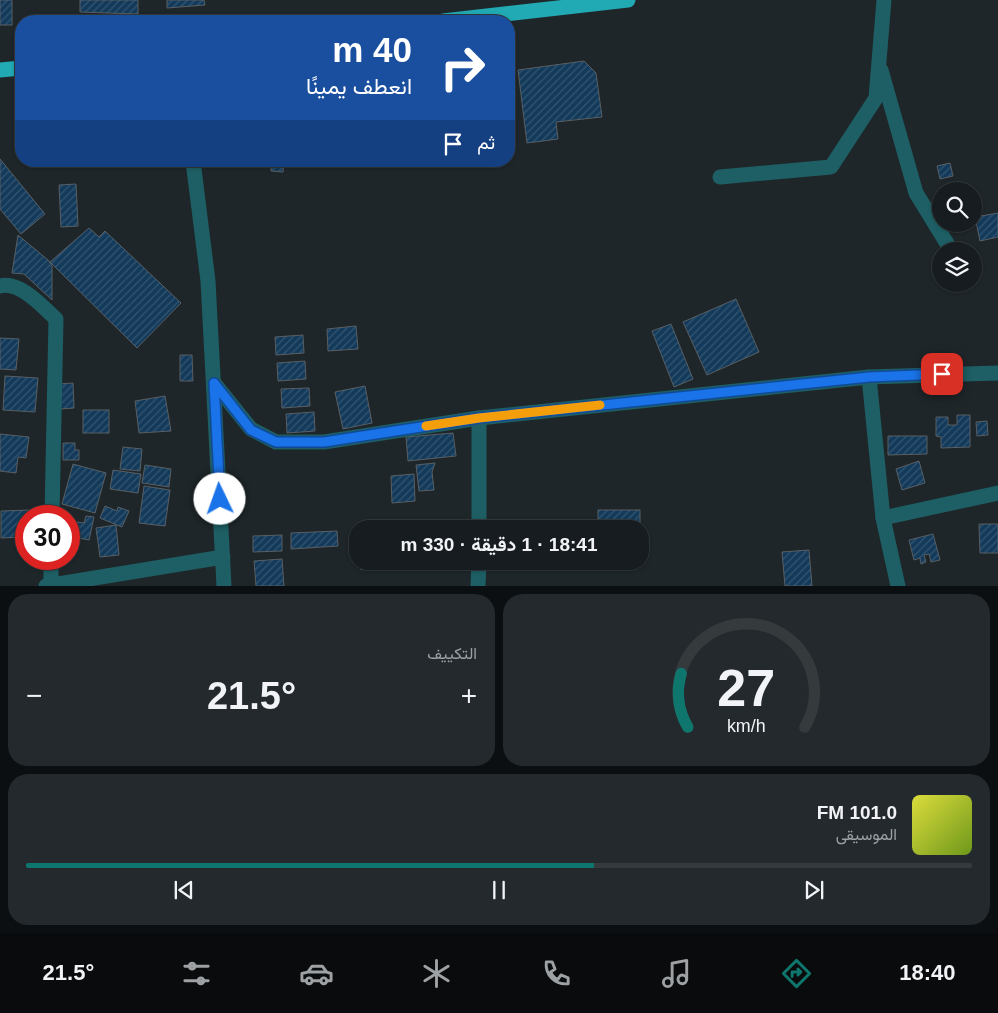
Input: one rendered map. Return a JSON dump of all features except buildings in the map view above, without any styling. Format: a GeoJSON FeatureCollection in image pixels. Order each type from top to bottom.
{"type":"FeatureCollection","features":[{"type":"Feature","properties":{"kind":"highway"},"geometry":{"type":"LineString","coordinates":[[496,15],[628,0]]}},
{"type":"Feature","properties":{"kind":"highway"},"geometry":{"type":"LineString","coordinates":[[0,70],[15,69]]}},
{"type":"Feature","properties":{"kind":"street"},"geometry":{"type":"LineString","coordinates":[[720,177],[831,167],[876,98],[884,0]]}},
{"type":"Feature","properties":{"kind":"street"},"geometry":{"type":"LineString","coordinates":[[879,62],[916,193],[945,242]]}},
{"type":"Feature","properties":{"kind":"street"},"geometry":{"type":"LineString","coordinates":[[194,167],[208,281],[224,586]]}},
{"type":"Feature","properties":{"kind":"street"},"geometry":{"type":"LineString","coordinates":[[0,286],[6,284],[28,293],[56,318],[52,505]]}},
{"type":"Feature","properties":{"kind":"street"},"geometry":{"type":"LineString","coordinates":[[214,383],[251,430],[276,442],[324,442],[479,418],[869,377],[998,372]]}},
{"type":"Feature","properties":{"kind":"street"},"geometry":{"type":"LineString","coordinates":[[869,377],[883,518],[898,586]]}},
{"type":"Feature","properties":{"kind":"street"},"geometry":{"type":"LineString","coordinates":[[479,418],[479,520]]}},
{"type":"Feature","properties":{"kind":"street"},"geometry":{"type":"LineString","coordinates":[[883,518],[998,493]]}},
{"type":"Feature","properties":{"kind":"street"},"geometry":{"type":"LineString","coordinates":[[50,570],[48,585],[222,557]]}},
{"type":"Feature","properties":{"kind":"street"},"geometry":{"type":"LineString","coordinates":[[478,570],[478,586]]}},
{"type":"Feature","properties":{"kind":"slow traffic"},"geometry":{"type":"LineString","coordinates":[[426,426],[479,418],[600,405]]}},
{"type":"Feature","properties":{"kind":"route"},"geometry":{"type":"LineString","coordinates":[[220,499],[214,383],[251,430],[276,442],[324,442],[479,418],[869,377],[942,374]]}}]}
